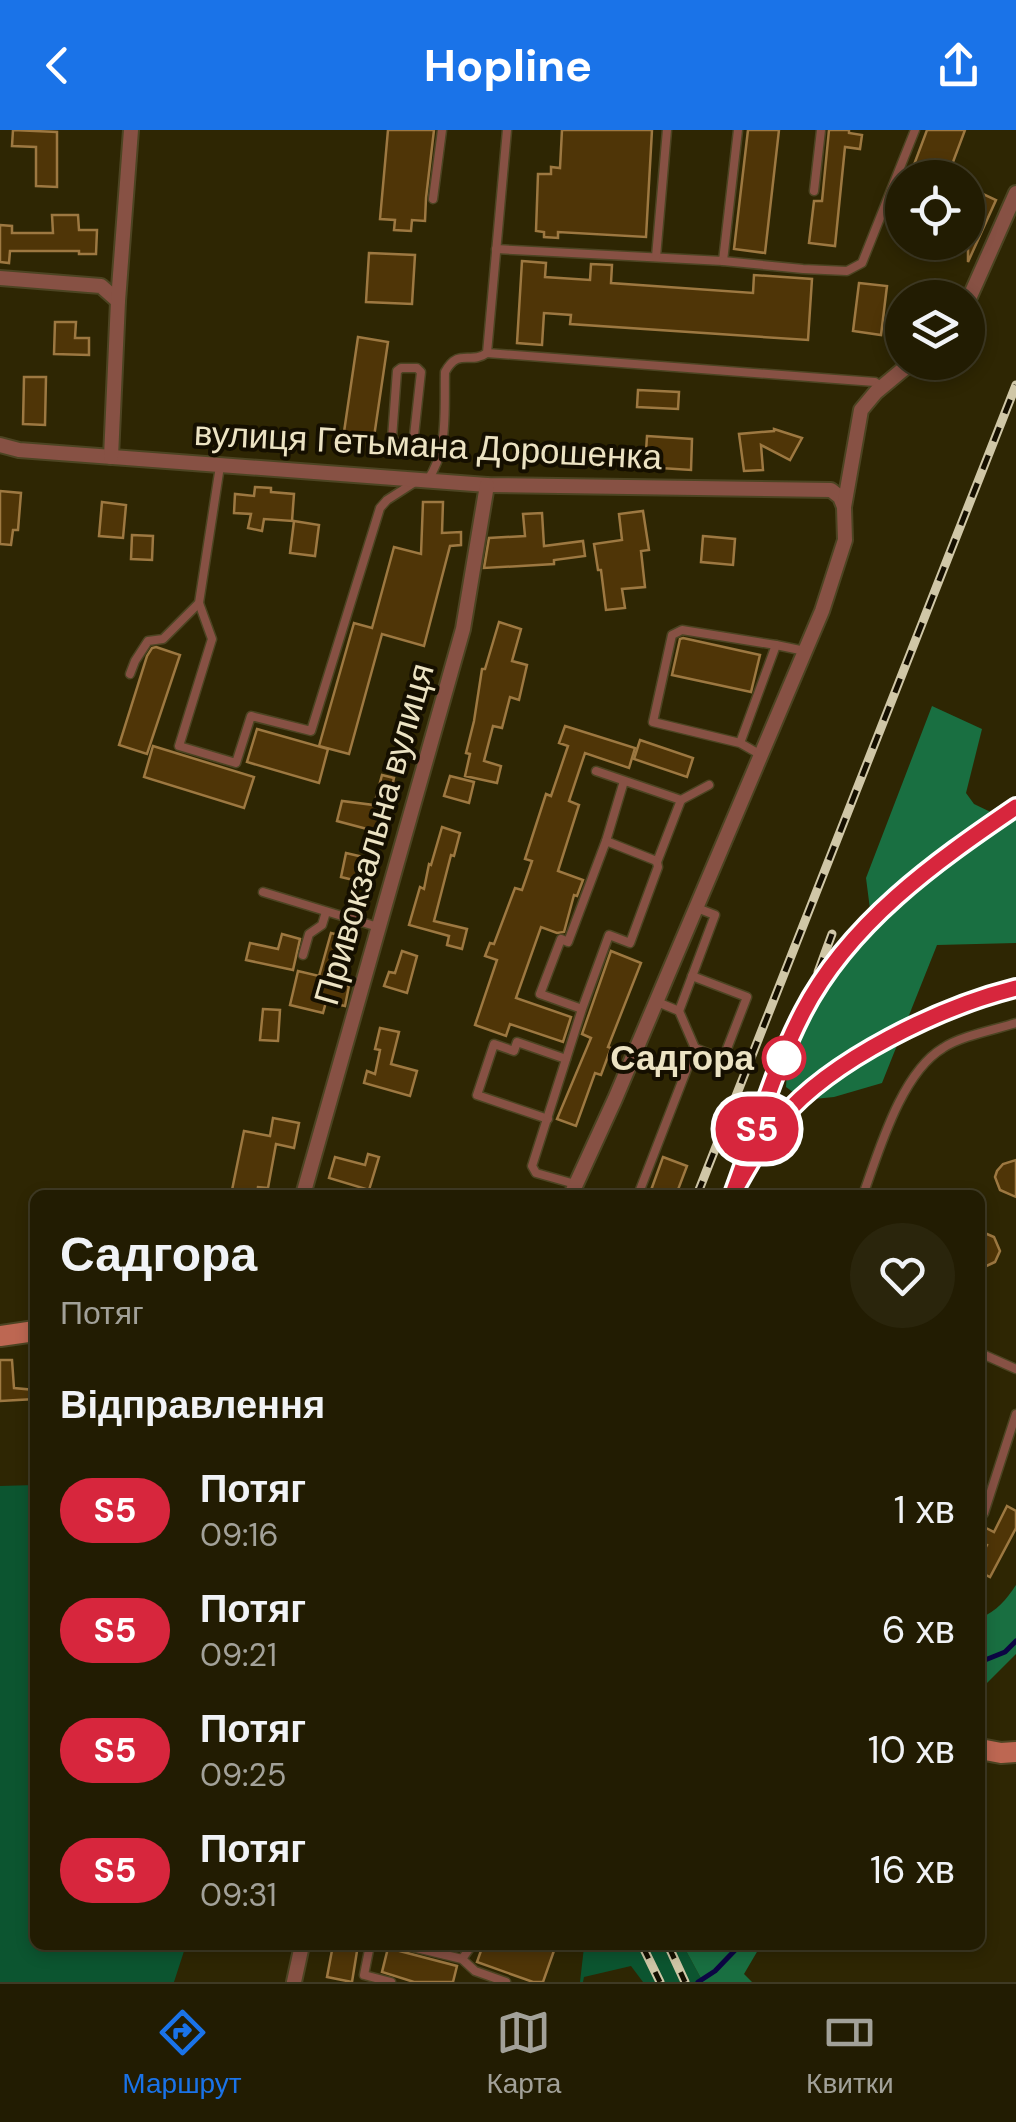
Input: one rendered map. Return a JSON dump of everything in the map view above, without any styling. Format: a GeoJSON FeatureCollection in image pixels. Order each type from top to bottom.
{"type":"FeatureCollection","features":[{"type":"Feature","properties":{"kind":"main road"},"geometry":{"type":"LineString","coordinates":[[0,1336],[30,1332]]}},
{"type":"Feature","properties":{"kind":"main road"},"geometry":{"type":"LineString","coordinates":[[985,1750],[1016,1752]]}},
{"type":"Feature","properties":{"kind":"street"},"geometry":{"type":"LineString","coordinates":[[111,457],[131,130]]}},
{"type":"Feature","properties":{"kind":"street"},"geometry":{"type":"LineString","coordinates":[[977,280],[1016,193]]}},
{"type":"Feature","properties":{"kind":"street"},"geometry":{"type":"LineString","coordinates":[[0,278],[101,286],[118,302]]}},
{"type":"Feature","properties":{"kind":"street"},"geometry":{"type":"LineString","coordinates":[[573,1190],[822,610],[845,540],[844,507],[861,410],[890,380]]}},
{"type":"Feature","properties":{"kind":"street","name":"вулиця Гетьмана Дорошенка"},"geometry":{"type":"LineString","coordinates":[[0,445],[19,450],[487,486],[831,490],[844,507]]}},
{"type":"Feature","properties":{"kind":"street","name":"Привокзальна вулиця"},"geometry":{"type":"LineString","coordinates":[[304,1190],[463,629],[487,486]]}},
{"type":"Feature","properties":{"kind":"street"},"geometry":{"type":"LineString","coordinates":[[294,1982],[301,1950]]}},
{"type":"Feature","properties":{"kind":"lane"},"geometry":{"type":"LineString","coordinates":[[433,198],[442,130]]}},
{"type":"Feature","properties":{"kind":"lane"},"geometry":{"type":"LineString","coordinates":[[487,353],[507,130]]}},
{"type":"Feature","properties":{"kind":"lane"},"geometry":{"type":"LineString","coordinates":[[656,258],[667,130]]}},
{"type":"Feature","properties":{"kind":"lane"},"geometry":{"type":"LineString","coordinates":[[723,261],[738,130]]}},
{"type":"Feature","properties":{"kind":"lane"},"geometry":{"type":"LineString","coordinates":[[814,191],[822,130]]}},
{"type":"Feature","properties":{"kind":"lane"},"geometry":{"type":"LineString","coordinates":[[496,249],[848,271],[862,263],[915,130]]}},
{"type":"Feature","properties":{"kind":"lane"},"geometry":{"type":"LineString","coordinates":[[220,466],[199,603],[212,639],[179,746],[236,763],[251,716],[311,731],[380,508],[436,469],[442,448],[445,372],[459,357],[480,358],[487,353],[874,382],[882,387]]}},
{"type":"Feature","properties":{"kind":"lane"},"geometry":{"type":"LineString","coordinates":[[413,444],[420,372],[417,368],[401,368],[397,371],[392,438],[396,442],[442,448]]}},
{"type":"Feature","properties":{"kind":"lane"},"geometry":{"type":"LineString","coordinates":[[130,674],[148,640],[163,639],[199,603]]}},
{"type":"Feature","properties":{"kind":"lane"},"geometry":{"type":"LineString","coordinates":[[761,755],[740,743],[653,722],[672,634],[682,630],[805,651]]}},
{"type":"Feature","properties":{"kind":"lane"},"geometry":{"type":"LineString","coordinates":[[740,743],[776,646]]}},
{"type":"Feature","properties":{"kind":"lane"},"geometry":{"type":"LineString","coordinates":[[596,771],[681,800]]}},
{"type":"Feature","properties":{"kind":"lane"},"geometry":{"type":"LineString","coordinates":[[582,1009],[540,994],[560,939],[568,942],[624,781]]}},
{"type":"Feature","properties":{"kind":"lane"},"geometry":{"type":"LineString","coordinates":[[573,1190],[536,1172],[532,1166],[582,1009],[610,935],[630,943],[681,800],[708,785]]}},
{"type":"Feature","properties":{"kind":"lane"},"geometry":{"type":"LineString","coordinates":[[606,841],[658,862]]}},
{"type":"Feature","properties":{"kind":"lane"},"geometry":{"type":"LineString","coordinates":[[263,892],[380,927]]}},
{"type":"Feature","properties":{"kind":"lane"},"geometry":{"type":"LineString","coordinates":[[679,1011],[714,916],[696,908]]}},
{"type":"Feature","properties":{"kind":"lane"},"geometry":{"type":"LineString","coordinates":[[303,955],[308,934],[322,924],[326,912]]}},
{"type":"Feature","properties":{"kind":"lane"},"geometry":{"type":"LineString","coordinates":[[692,976],[746,997],[723,1059],[695,1048]]}},
{"type":"Feature","properties":{"kind":"lane"},"geometry":{"type":"LineString","coordinates":[[640,1190],[695,1048],[679,1011],[656,1001]]}},
{"type":"Feature","properties":{"kind":"lane"},"geometry":{"type":"LineString","coordinates":[[865,1190],[892,1112],[925,1062],[944,1046],[1016,1023]]}},
{"type":"Feature","properties":{"kind":"lane"},"geometry":{"type":"LineString","coordinates":[[548,1119],[477,1094],[494,1044],[514,1051],[517,1042],[566,1059]]}},
{"type":"Feature","properties":{"kind":"lane"},"geometry":{"type":"LineString","coordinates":[[985,1355],[1016,1369]]}},
{"type":"Feature","properties":{"kind":"lane"},"geometry":{"type":"LineString","coordinates":[[985,1510],[1016,1414]]}},
{"type":"Feature","properties":{"kind":"lane"},"geometry":{"type":"LineString","coordinates":[[369,1950],[364,1975],[391,1982]]}},
{"type":"Feature","properties":{"kind":"lane"},"geometry":{"type":"LineString","coordinates":[[425,1950],[462,1959],[475,1970],[506,1982]]}},
{"type":"Feature","properties":{"kind":"lane"},"geometry":{"type":"LineString","coordinates":[[462,1959],[468,1950]]}},
{"type":"Feature","properties":{"kind":"green space"},"geometry":{"type":"Polygon","coordinates":[[[932,706],[982,729],[966,793],[974,804],[1001,817],[1016,808],[1016,943],[937,945],[882,1083],[834,1097],[804,1100],[786,1087],[787,1071],[829,973],[871,917],[866,878],[932,706]]]}},
{"type":"Feature","properties":{"kind":"green space"},"geometry":{"type":"Polygon","coordinates":[[[30,1485],[30,1950],[184,1950],[174,1982],[0,1982],[0,1486],[30,1485]]]}},
{"type":"Feature","properties":{"kind":"green space"},"geometry":{"type":"Polygon","coordinates":[[[1016,1585],[1016,1654],[985,1685],[985,1615],[1001,1604],[1016,1585]]]}},
{"type":"Feature","properties":{"kind":"green space"},"geometry":{"type":"Polygon","coordinates":[[[584,1950],[686,1950],[703,1982],[643,1982],[631,1966],[584,1977],[580,1982],[584,1950]]]}},
{"type":"Feature","properties":{"kind":"green space"},"geometry":{"type":"Polygon","coordinates":[[[686,1950],[758,1950],[744,1974],[752,1982],[703,1982],[686,1950]]]}},
{"type":"Feature","properties":{"kind":"building"},"geometry":{"type":"Polygon","coordinates":[[[13,130],[57,132],[57,187],[36,186],[36,147],[12,146],[13,130]]]}},
{"type":"Feature","properties":{"kind":"building"},"geometry":{"type":"Polygon","coordinates":[[[388,130],[434,130],[425,221],[412,220],[411,231],[394,230],[395,220],[380,219],[388,130]]]}},
{"type":"Feature","properties":{"kind":"building"},"geometry":{"type":"Polygon","coordinates":[[[562,130],[652,130],[646,237],[558,232],[558,238],[544,237],[544,232],[536,231],[538,174],[551,174],[551,167],[560,168],[562,130]]]}},
{"type":"Feature","properties":{"kind":"building"},"geometry":{"type":"Polygon","coordinates":[[[748,130],[779,130],[765,253],[734,249],[748,130]]]}},
{"type":"Feature","properties":{"kind":"building"},"geometry":{"type":"Polygon","coordinates":[[[829,130],[862,135],[860,149],[845,147],[835,246],[809,243],[814,201],[822,201],[829,130]]]}},
{"type":"Feature","properties":{"kind":"building"},"geometry":{"type":"Polygon","coordinates":[[[927,130],[965,130],[954,160],[916,160],[927,130]]]}},
{"type":"Feature","properties":{"kind":"building"},"geometry":{"type":"Polygon","coordinates":[[[985,195],[996,200],[985,224],[985,195]]]}},
{"type":"Feature","properties":{"kind":"building"},"geometry":{"type":"Polygon","coordinates":[[[52,215],[78,215],[79,230],[97,230],[96,254],[10,251],[9,263],[0,262],[0,225],[12,226],[12,233],[53,233],[52,215]]]}},
{"type":"Feature","properties":{"kind":"building"},"geometry":{"type":"Polygon","coordinates":[[[369,253],[415,255],[412,304],[366,302],[369,253]]]}},
{"type":"Feature","properties":{"kind":"building"},"geometry":{"type":"Polygon","coordinates":[[[522,261],[546,263],[545,277],[590,280],[591,264],[612,265],[611,283],[753,293],[754,275],[812,279],[808,340],[570,324],[571,315],[544,313],[542,345],[517,343],[522,261]]]}},
{"type":"Feature","properties":{"kind":"building"},"geometry":{"type":"Polygon","coordinates":[[[859,283],[885,286],[881,335],[853,331],[859,283]]]}},
{"type":"Feature","properties":{"kind":"building"},"geometry":{"type":"Polygon","coordinates":[[[55,322],[76,322],[75,338],[89,338],[89,355],[54,354],[55,322]]]}},
{"type":"Feature","properties":{"kind":"building"},"geometry":{"type":"Polygon","coordinates":[[[358,337],[388,342],[374,437],[344,432],[358,337]]]}},
{"type":"Feature","properties":{"kind":"building"},"geometry":{"type":"Polygon","coordinates":[[[24,377],[46,377],[45,425],[23,424],[24,377]]]}},
{"type":"Feature","properties":{"kind":"building"},"geometry":{"type":"Polygon","coordinates":[[[638,390],[679,392],[678,409],[637,407],[638,390]]]}},
{"type":"Feature","properties":{"kind":"building"},"geometry":{"type":"Polygon","coordinates":[[[774,429],[802,438],[790,460],[761,445],[763,470],[744,471],[739,434],[774,429]]]}},
{"type":"Feature","properties":{"kind":"building"},"geometry":{"type":"Polygon","coordinates":[[[647,436],[692,439],[691,470],[645,467],[647,436]]]}},
{"type":"Feature","properties":{"kind":"building"},"geometry":{"type":"Polygon","coordinates":[[[255,487],[294,494],[292,521],[264,519],[262,531],[248,528],[251,514],[234,513],[235,494],[254,496],[255,487]]]}},
{"type":"Feature","properties":{"kind":"building"},"geometry":{"type":"Polygon","coordinates":[[[0,491],[21,493],[18,530],[13,530],[11,545],[0,544],[0,491]]]}},
{"type":"Feature","properties":{"kind":"building"},"geometry":{"type":"Polygon","coordinates":[[[102,502],[126,505],[123,538],[99,536],[102,502]]]}},
{"type":"Feature","properties":{"kind":"building"},"geometry":{"type":"Polygon","coordinates":[[[423,502],[443,502],[442,533],[461,532],[461,545],[450,546],[424,646],[382,634],[349,754],[319,746],[354,623],[372,628],[394,547],[421,554],[423,502]]]}},
{"type":"Feature","properties":{"kind":"building"},"geometry":{"type":"Polygon","coordinates":[[[643,511],[649,550],[641,551],[645,587],[622,589],[625,608],[606,610],[594,544],[622,540],[619,514],[643,511]]]}},
{"type":"Feature","properties":{"kind":"building"},"geometry":{"type":"Polygon","coordinates":[[[542,513],[544,546],[583,541],[585,556],[554,560],[554,564],[484,568],[489,538],[525,536],[523,514],[542,513]]]}},
{"type":"Feature","properties":{"kind":"building"},"geometry":{"type":"Polygon","coordinates":[[[294,521],[319,525],[315,556],[290,553],[294,521]]]}},
{"type":"Feature","properties":{"kind":"building"},"geometry":{"type":"Polygon","coordinates":[[[132,535],[153,536],[152,560],[131,559],[132,535]]]}},
{"type":"Feature","properties":{"kind":"building"},"geometry":{"type":"Polygon","coordinates":[[[703,536],[735,539],[733,565],[701,562],[703,536]]]}},
{"type":"Feature","properties":{"kind":"building"},"geometry":{"type":"Polygon","coordinates":[[[499,622],[521,629],[512,661],[527,665],[519,700],[510,697],[502,728],[493,726],[484,761],[501,766],[497,783],[465,776],[482,669],[499,622]]]}},
{"type":"Feature","properties":{"kind":"building"},"geometry":{"type":"Polygon","coordinates":[[[683,638],[760,655],[751,692],[672,675],[683,638]]]}},
{"type":"Feature","properties":{"kind":"building"},"geometry":{"type":"Polygon","coordinates":[[[156,647],[180,655],[147,754],[119,745],[147,656],[156,647]]]}},
{"type":"Feature","properties":{"kind":"building"},"geometry":{"type":"Polygon","coordinates":[[[565,726],[635,748],[629,768],[585,753],[569,801],[579,805],[558,871],[583,880],[577,896],[574,895],[564,932],[541,927],[516,998],[571,1017],[563,1042],[510,1024],[506,1036],[475,1025],[497,960],[485,956],[490,943],[494,944],[515,888],[522,890],[532,861],[525,859],[546,794],[551,796],[568,746],[559,743],[565,726]]]}},
{"type":"Feature","properties":{"kind":"building"},"geometry":{"type":"Polygon","coordinates":[[[257,729],[328,749],[319,783],[247,762],[257,729]]]}},
{"type":"Feature","properties":{"kind":"building"},"geometry":{"type":"Polygon","coordinates":[[[640,740],[693,758],[687,777],[634,759],[640,740]]]}},
{"type":"Feature","properties":{"kind":"building"},"geometry":{"type":"Polygon","coordinates":[[[153,746],[254,777],[244,808],[144,777],[153,746]]]}},
{"type":"Feature","properties":{"kind":"building"},"geometry":{"type":"Polygon","coordinates":[[[382,775],[394,778],[382,833],[337,821],[342,801],[374,805],[382,775]]]}},
{"type":"Feature","properties":{"kind":"building"},"geometry":{"type":"Polygon","coordinates":[[[450,776],[474,782],[469,803],[444,796],[450,776]]]}},
{"type":"Feature","properties":{"kind":"building"},"geometry":{"type":"Polygon","coordinates":[[[442,827],[460,833],[434,921],[467,929],[462,949],[447,945],[449,936],[409,925],[442,827]]]}},
{"type":"Feature","properties":{"kind":"building"},"geometry":{"type":"Polygon","coordinates":[[[346,853],[376,860],[370,884],[341,877],[346,853]]]}},
{"type":"Feature","properties":{"kind":"building"},"geometry":{"type":"Polygon","coordinates":[[[331,933],[354,939],[348,961],[336,958],[331,982],[349,986],[345,1006],[326,1002],[323,1013],[290,1005],[298,971],[319,976],[331,933]]]}},
{"type":"Feature","properties":{"kind":"building"},"geometry":{"type":"Polygon","coordinates":[[[282,934],[300,939],[293,970],[246,960],[250,943],[278,949],[282,934]]]}},
{"type":"Feature","properties":{"kind":"building"},"geometry":{"type":"Polygon","coordinates":[[[402,951],[417,956],[407,993],[384,986],[389,972],[395,973],[402,951]]]}},
{"type":"Feature","properties":{"kind":"building"},"geometry":{"type":"Polygon","coordinates":[[[611,951],[641,963],[601,1075],[595,1073],[576,1126],[557,1119],[591,1038],[582,1034],[611,951]]]}},
{"type":"Feature","properties":{"kind":"building"},"geometry":{"type":"Polygon","coordinates":[[[263,1009],[280,1010],[278,1041],[260,1040],[263,1009]]]}},
{"type":"Feature","properties":{"kind":"building"},"geometry":{"type":"Polygon","coordinates":[[[380,1028],[399,1032],[391,1064],[417,1071],[410,1096],[364,1083],[367,1071],[375,1074],[380,1028]]]}},
{"type":"Feature","properties":{"kind":"building"},"geometry":{"type":"Polygon","coordinates":[[[273,1118],[299,1123],[294,1148],[276,1144],[268,1188],[232,1190],[244,1131],[270,1136],[273,1118]]]}},
{"type":"Feature","properties":{"kind":"building"},"geometry":{"type":"Polygon","coordinates":[[[368,1154],[379,1157],[369,1190],[329,1178],[335,1157],[365,1165],[368,1154]]]}},
{"type":"Feature","properties":{"kind":"building"},"geometry":{"type":"Polygon","coordinates":[[[663,1157],[687,1166],[678,1190],[651,1190],[663,1157]]]}},
{"type":"Feature","properties":{"kind":"building"},"geometry":{"type":"Polygon","coordinates":[[[1016,1160],[1016,1197],[1000,1190],[995,1177],[1003,1164],[1016,1160]]]}},
{"type":"Feature","properties":{"kind":"building"},"geometry":{"type":"Polygon","coordinates":[[[985,1233],[994,1237],[1000,1251],[995,1262],[985,1267],[985,1233]]]}},
{"type":"Feature","properties":{"kind":"building"},"geometry":{"type":"Polygon","coordinates":[[[0,1360],[12,1360],[14,1388],[30,1390],[30,1399],[0,1401],[0,1360]]]}},
{"type":"Feature","properties":{"kind":"building"},"geometry":{"type":"Polygon","coordinates":[[[1007,1506],[1016,1511],[1016,1528],[990,1577],[985,1574],[985,1528],[994,1532],[1007,1506]]]}},
{"type":"Feature","properties":{"kind":"building"},"geometry":{"type":"Polygon","coordinates":[[[332,1950],[357,1950],[352,1982],[327,1977],[332,1950]]]}},
{"type":"Feature","properties":{"kind":"building"},"geometry":{"type":"Polygon","coordinates":[[[388,1950],[457,1966],[453,1982],[414,1982],[382,1972],[388,1950]]]}},
{"type":"Feature","properties":{"kind":"building"},"geometry":{"type":"Polygon","coordinates":[[[481,1950],[554,1950],[543,1982],[477,1962],[481,1950]]]}},
{"type":"Feature","properties":{"kind":"waterway"},"geometry":{"type":"LineString","coordinates":[[985,1660],[1005,1652],[1016,1641]]}},
{"type":"Feature","properties":{"kind":"waterway"},"geometry":{"type":"LineString","coordinates":[[698,1982],[735,1950]]}},
{"type":"Feature","properties":{"kind":"railway"},"geometry":{"type":"LineString","coordinates":[[699,1190],[1016,385]]}},
{"type":"Feature","properties":{"kind":"railway"},"geometry":{"type":"LineString","coordinates":[[734,1190],[792,1038],[840,956],[924,872],[1016,811]]}},
{"type":"Feature","properties":{"kind":"railway"},"geometry":{"type":"LineString","coordinates":[[818,972],[832,934]]}},
{"type":"Feature","properties":{"kind":"railway"},"geometry":{"type":"LineString","coordinates":[[756,1152],[801,1100],[852,1059],[934,1016],[1016,988]]}},
{"type":"Feature","properties":{"kind":"railway"},"geometry":{"type":"LineString","coordinates":[[644,1950],[660,1982]]}},
{"type":"Feature","properties":{"kind":"railway"},"geometry":{"type":"LineString","coordinates":[[670,1950],[685,1982]]}},
{"type":"Feature","properties":{"kind":"train","name":"S5"},"geometry":{"type":"LineString","coordinates":[[734,1190],[803,1012],[832,965],[886,906],[940,860],[1016,807]]}},
{"type":"Feature","properties":{"kind":"train","name":"S5"},"geometry":{"type":"LineString","coordinates":[[735,1190],[756,1152],[782,1118],[835,1071],[936,1016],[1016,988]]}},
{"type":"Feature","properties":{"kind":"place","name":"Садгора"},"geometry":{"type":"Point","coordinates":[784,1058]}}]}
